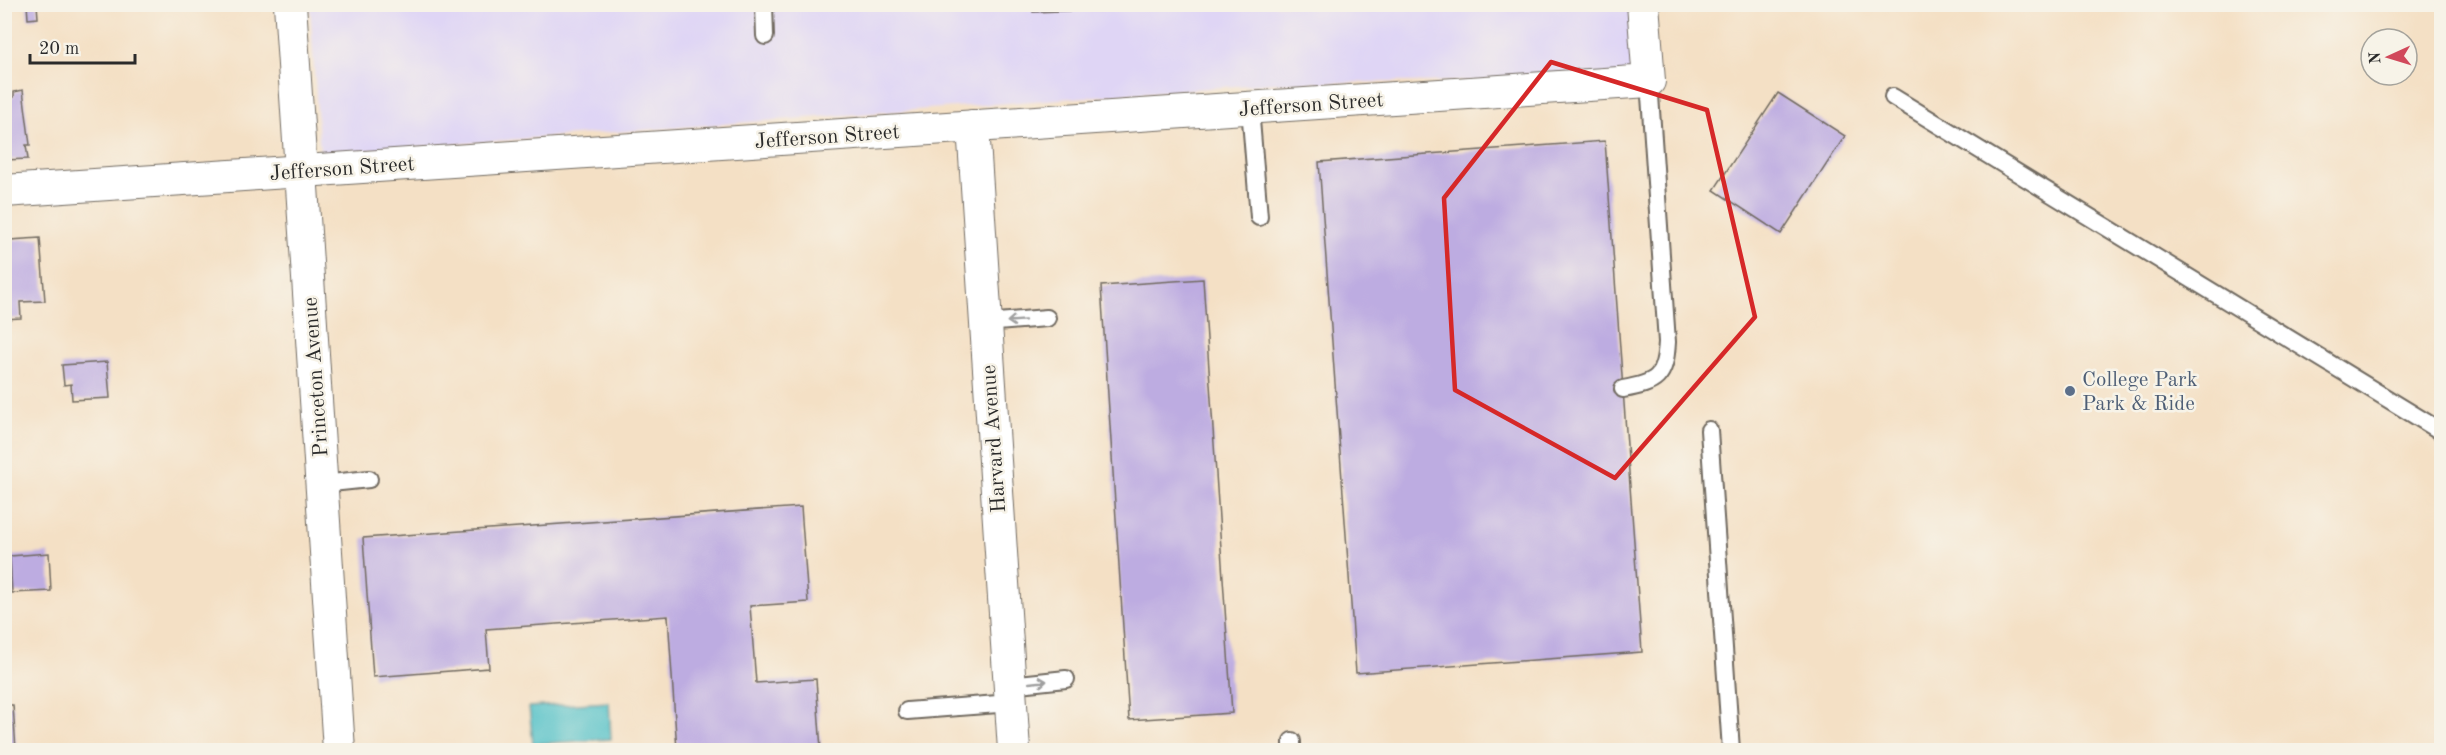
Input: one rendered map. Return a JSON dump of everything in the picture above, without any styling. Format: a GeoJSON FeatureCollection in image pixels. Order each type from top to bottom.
{"type":"FeatureCollection","features":[{"type":"Feature","properties":{"kind":"street","name":"Princeton Avenue"},"geometry":{"type":"LineString","coordinates":[[290,4],[339,750]]}},
{"type":"Feature","properties":{"kind":"street"},"geometry":{"type":"LineString","coordinates":[[1643,4],[1649,81]]}},
{"type":"Feature","properties":{"kind":"street","name":"Jefferson Street"},"geometry":{"type":"LineString","coordinates":[[4,191],[1649,81]]}},
{"type":"Feature","properties":{"kind":"street","name":"Harvard Avenue"},"geometry":{"type":"LineString","coordinates":[[973,126],[1014,750]]}},
{"type":"Feature","properties":{"kind":"lane"},"geometry":{"type":"LineString","coordinates":[[764,4],[765,36]]}},
{"type":"Feature","properties":{"kind":"lane"},"geometry":{"type":"LineString","coordinates":[[1623,389],[1649,384],[1659,376],[1666,362],[1667,342],[1649,81]]}},
{"type":"Feature","properties":{"kind":"lane"},"geometry":{"type":"LineString","coordinates":[[1893,97],[2442,432]]}},
{"type":"Feature","properties":{"kind":"lane"},"geometry":{"type":"LineString","coordinates":[[1250,108],[1259,217]]}},
{"type":"Feature","properties":{"kind":"lane"},"geometry":{"type":"LineString","coordinates":[[985,323],[1047,318]]}},
{"type":"Feature","properties":{"kind":"lane"},"geometry":{"type":"LineString","coordinates":[[1709,430],[1731,750]]}},
{"type":"Feature","properties":{"kind":"lane"},"geometry":{"type":"LineString","coordinates":[[322,484],[369,479]]}},
{"type":"Feature","properties":{"kind":"lane"},"geometry":{"type":"LineString","coordinates":[[907,711],[1010,694],[1066,679]]}},
{"type":"Feature","properties":{"kind":"highlighted area"},"geometry":{"type":"Polygon","coordinates":[[[1551,62],[1707,110],[1755,317],[1615,478],[1455,390],[1444,198],[1551,62]]]}},
{"type":"Feature","properties":{"kind":"shaded area"},"geometry":{"type":"Polygon","coordinates":[[[310,5],[1636,5],[1644,80],[1276,83],[320,154],[310,5]]]}},
{"type":"Feature","properties":{"kind":"water"},"geometry":{"type":"Polygon","coordinates":[[[609,702],[611,739],[533,744],[529,707],[609,702]]]}},
{"type":"Feature","properties":{"kind":"building"},"geometry":{"type":"Polygon","coordinates":[[[27,4],[37,4],[38,18],[28,19],[27,4]]]}},
{"type":"Feature","properties":{"kind":"building"},"geometry":{"type":"Polygon","coordinates":[[[1032,4],[1206,4],[1206,6],[1033,12],[1032,4]]]}},
{"type":"Feature","properties":{"kind":"building"},"geometry":{"type":"Polygon","coordinates":[[[23,90],[30,145],[26,145],[28,159],[4,160],[4,98],[14,97],[14,92],[23,90]]]}},
{"type":"Feature","properties":{"kind":"building"},"geometry":{"type":"Polygon","coordinates":[[[1778,93],[1845,136],[1781,234],[1714,190],[1778,93]]]}},
{"type":"Feature","properties":{"kind":"building"},"geometry":{"type":"Polygon","coordinates":[[[1605,141],[1642,652],[1356,673],[1319,162],[1605,141]]]}},
{"type":"Feature","properties":{"kind":"building"},"geometry":{"type":"Polygon","coordinates":[[[40,238],[45,301],[20,302],[21,318],[4,319],[4,250],[10,250],[10,240],[40,238]]]}},
{"type":"Feature","properties":{"kind":"building"},"geometry":{"type":"Polygon","coordinates":[[[1203,279],[1232,713],[1129,720],[1101,286],[1203,279]]]}},
{"type":"Feature","properties":{"kind":"building"},"geometry":{"type":"Polygon","coordinates":[[[107,362],[110,398],[72,400],[71,384],[64,385],[62,365],[107,362]]]}},
{"type":"Feature","properties":{"kind":"building"},"geometry":{"type":"Polygon","coordinates":[[[801,507],[808,602],[750,606],[756,683],[816,679],[821,750],[677,750],[668,616],[486,629],[489,668],[373,677],[363,538],[801,507]]]}},
{"type":"Feature","properties":{"kind":"building"},"geometry":{"type":"Polygon","coordinates":[[[49,553],[51,591],[12,593],[10,556],[49,553]]]}},
{"type":"Feature","properties":{"kind":"building"},"geometry":{"type":"Polygon","coordinates":[[[4,705],[13,705],[16,750],[4,750],[4,705]]]}},
{"type":"Feature","properties":{"kind":"place","name":"College Park Park & Ride"},"geometry":{"type":"Point","coordinates":[2070,391]}}]}
